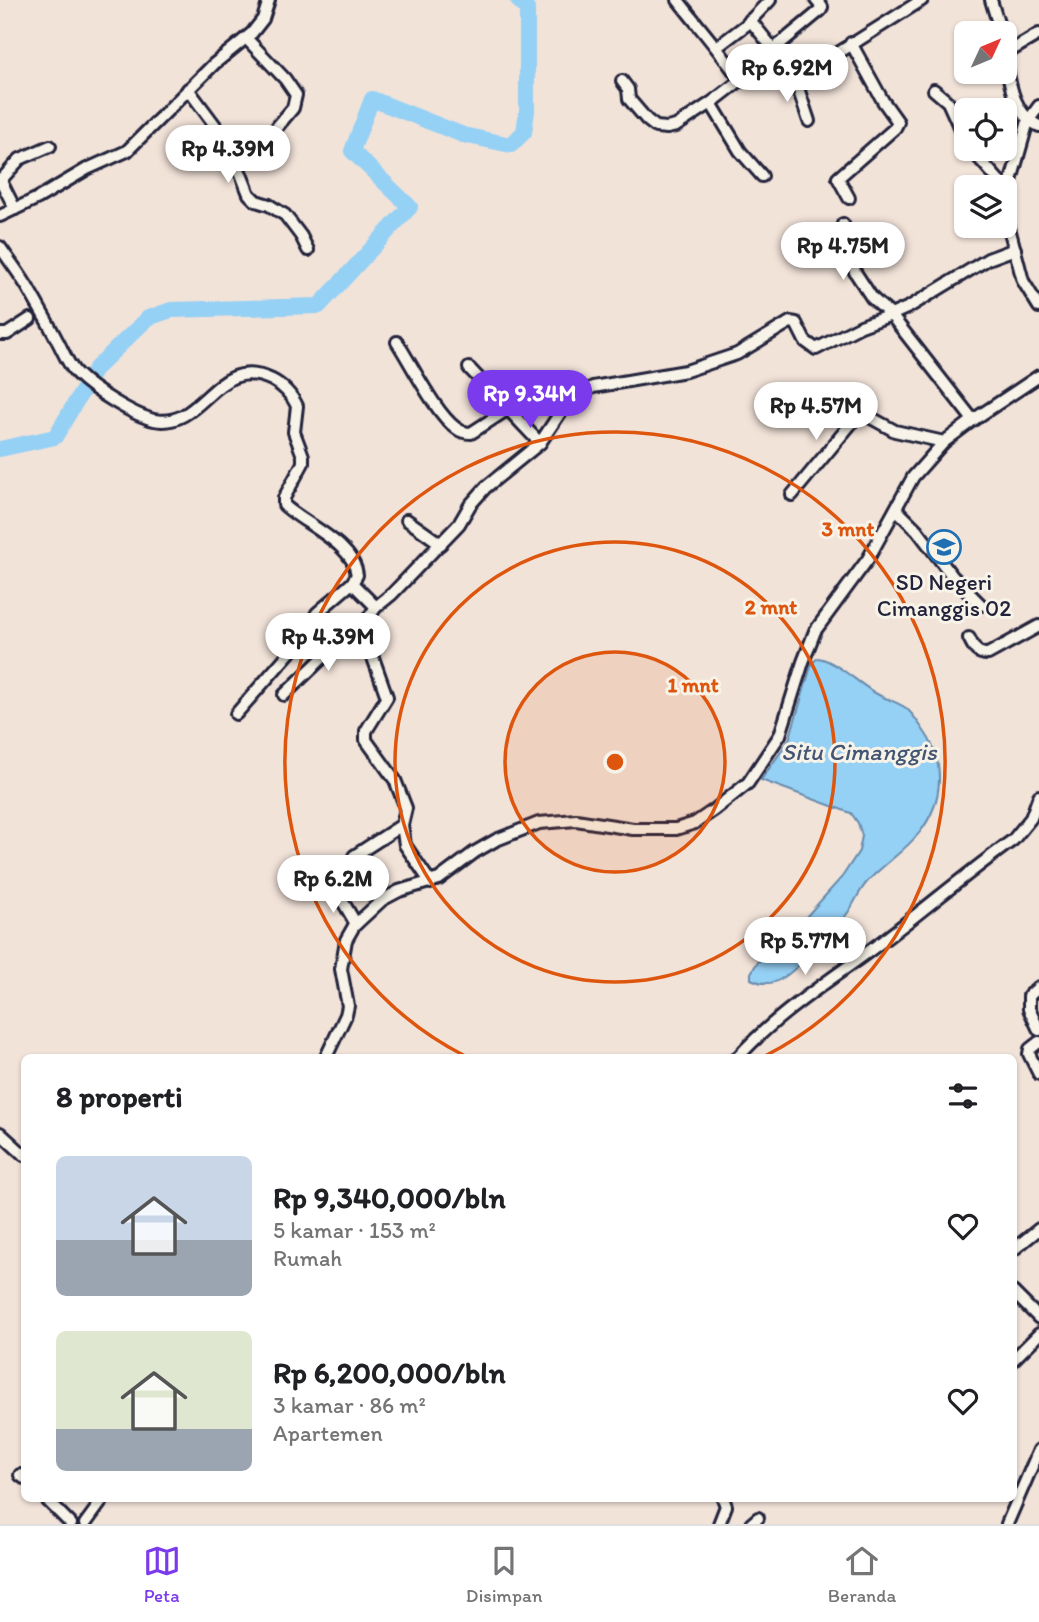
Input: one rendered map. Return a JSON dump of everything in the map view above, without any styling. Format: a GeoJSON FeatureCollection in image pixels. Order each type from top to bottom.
{"type":"FeatureCollection","features":[{"type":"Feature","properties":{"kind":"street"},"geometry":{"type":"LineString","coordinates":[[0,216],[87,169],[127,151],[214,64],[260,24],[269,0]]}},
{"type":"Feature","properties":{"kind":"street"},"geometry":{"type":"LineString","coordinates":[[678,0],[741,81]]}},
{"type":"Feature","properties":{"kind":"street"},"geometry":{"type":"LineString","coordinates":[[717,47],[769,0]]}},
{"type":"Feature","properties":{"kind":"street"},"geometry":{"type":"LineString","coordinates":[[750,20],[775,48],[820,11],[822,7],[816,0]]}},
{"type":"Feature","properties":{"kind":"street"},"geometry":{"type":"LineString","coordinates":[[622,81],[628,89],[631,102],[650,123],[660,128],[676,126],[755,69],[762,68],[794,76],[808,72],[922,0]]}},
{"type":"Feature","properties":{"kind":"street"},"geometry":{"type":"LineString","coordinates":[[991,0],[997,21]]}},
{"type":"Feature","properties":{"kind":"street"},"geometry":{"type":"LineString","coordinates":[[1017,46],[1039,34]]}},
{"type":"Feature","properties":{"kind":"street"},"geometry":{"type":"LineString","coordinates":[[246,38],[285,79],[296,95],[293,108],[277,127]]}},
{"type":"Feature","properties":{"kind":"street"},"geometry":{"type":"LineString","coordinates":[[849,198],[838,178],[895,128],[898,122],[883,101],[851,43]]}},
{"type":"Feature","properties":{"kind":"street"},"geometry":{"type":"LineString","coordinates":[[794,76],[809,121]]}},
{"type":"Feature","properties":{"kind":"street"},"geometry":{"type":"LineString","coordinates":[[1011,84],[1012,91],[1034,123]]}},
{"type":"Feature","properties":{"kind":"street"},"geometry":{"type":"LineString","coordinates":[[188,89],[229,144],[249,194],[256,201],[285,215],[302,236],[308,250]]}},
{"type":"Feature","properties":{"kind":"street"},"geometry":{"type":"LineString","coordinates":[[934,90],[948,102],[954,115]]}},
{"type":"Feature","properties":{"kind":"street"},"geometry":{"type":"LineString","coordinates":[[711,103],[740,151],[762,176]]}},
{"type":"Feature","properties":{"kind":"street"},"geometry":{"type":"LineString","coordinates":[[1013,175],[1039,106]]}},
{"type":"Feature","properties":{"kind":"street"},"geometry":{"type":"LineString","coordinates":[[15,209],[1,179],[20,159],[50,146]]}},
{"type":"Feature","properties":{"kind":"street"},"geometry":{"type":"LineString","coordinates":[[982,161],[994,175]]}},
{"type":"Feature","properties":{"kind":"street"},"geometry":{"type":"LineString","coordinates":[[843,224],[855,272],[872,298],[891,315],[973,420]]}},
{"type":"Feature","properties":{"kind":"street"},"geometry":{"type":"LineString","coordinates":[[1013,238],[1023,281],[1039,307]]}},
{"type":"Feature","properties":{"kind":"street"},"geometry":{"type":"LineString","coordinates":[[0,247],[31,292],[72,368],[85,381],[146,418],[168,421],[194,409],[224,381],[252,374],[277,383],[294,399],[297,406],[294,432],[303,456],[300,470],[284,498],[284,505],[332,539],[355,566],[357,575],[352,583],[317,613],[305,635],[236,714]]}},
{"type":"Feature","properties":{"kind":"street"},"geometry":{"type":"LineString","coordinates":[[431,883],[405,845],[402,825],[406,808],[395,780],[366,740],[366,731],[387,697],[365,635],[369,617],[376,607],[441,544],[486,487],[540,443],[567,406],[593,387],[686,371],[737,354],[790,322],[796,323],[805,341],[816,349],[861,326],[909,307],[988,258],[1015,249]]}},
{"type":"Feature","properties":{"kind":"street"},"geometry":{"type":"LineString","coordinates":[[0,334],[7,334],[30,319]]}},
{"type":"Feature","properties":{"kind":"street"},"geometry":{"type":"LineString","coordinates":[[397,342],[455,428],[471,433],[508,409]]}},
{"type":"Feature","properties":{"kind":"street"},"geometry":{"type":"LineString","coordinates":[[469,368],[540,443]]}},
{"type":"Feature","properties":{"kind":"street"},"geometry":{"type":"LineString","coordinates":[[327,1054],[348,1006],[341,969],[346,940],[356,924],[382,900],[399,891],[431,883],[496,840],[539,823],[576,820],[633,829],[676,829],[695,822],[730,799],[747,783],[780,735],[810,642],[820,624],[868,559],[913,477],[944,442],[1039,376]]}},
{"type":"Feature","properties":{"kind":"street"},"geometry":{"type":"LineString","coordinates":[[792,495],[859,414],[864,414],[895,431],[944,442]]}},
{"type":"Feature","properties":{"kind":"street"},"geometry":{"type":"LineString","coordinates":[[896,509],[917,530],[953,577],[971,592],[981,605]]}},
{"type":"Feature","properties":{"kind":"street"},"geometry":{"type":"LineString","coordinates":[[407,520],[441,544]]}},
{"type":"Feature","properties":{"kind":"street"},"geometry":{"type":"LineString","coordinates":[[352,583],[376,607]]}},
{"type":"Feature","properties":{"kind":"street"},"geometry":{"type":"LineString","coordinates":[[969,638],[975,651],[988,654],[1039,626]]}},
{"type":"Feature","properties":{"kind":"street"},"geometry":{"type":"LineString","coordinates":[[284,695],[337,644],[365,635]]}},
{"type":"Feature","properties":{"kind":"street"},"geometry":{"type":"LineString","coordinates":[[741,1054],[764,1030],[800,1000],[1013,840],[1031,818],[1039,796]]}},
{"type":"Feature","properties":{"kind":"street"},"geometry":{"type":"LineString","coordinates":[[354,856],[402,825]]}},
{"type":"Feature","properties":{"kind":"street"},"geometry":{"type":"LineString","coordinates":[[336,890],[356,924]]}},
{"type":"Feature","properties":{"kind":"street"},"geometry":{"type":"LineString","coordinates":[[1039,986],[1029,996],[1028,1005],[1039,1030]]}},
{"type":"Feature","properties":{"kind":"street"},"geometry":{"type":"LineString","coordinates":[[1039,1042],[1028,1054],[1039,1074]]}},
{"type":"Feature","properties":{"kind":"street"},"geometry":{"type":"LineString","coordinates":[[0,1133],[21,1152]]}},
{"type":"Feature","properties":{"kind":"street"},"geometry":{"type":"LineString","coordinates":[[1017,1247],[1039,1229]]}},
{"type":"Feature","properties":{"kind":"street"},"geometry":{"type":"LineString","coordinates":[[1017,1296],[1039,1318]]}},
{"type":"Feature","properties":{"kind":"street"},"geometry":{"type":"LineString","coordinates":[[1017,1356],[1039,1334]]}},
{"type":"Feature","properties":{"kind":"street"},"geometry":{"type":"LineString","coordinates":[[1012,1522],[1039,1450]]}},
{"type":"Feature","properties":{"kind":"street"},"geometry":{"type":"LineString","coordinates":[[50,1502],[71,1524]]}},
{"type":"Feature","properties":{"kind":"street"},"geometry":{"type":"LineString","coordinates":[[85,1524],[101,1502]]}},
{"type":"Feature","properties":{"kind":"street"},"geometry":{"type":"LineString","coordinates":[[719,1524],[726,1506],[724,1502]]}},
{"type":"Feature","properties":{"kind":"water","name":"Situ Cimanggis"},"geometry":{"type":"Polygon","coordinates":[[[818,658],[832,663],[870,690],[903,706],[911,713],[930,740],[935,753],[938,794],[920,832],[866,883],[849,911],[827,937],[788,975],[774,982],[762,983],[751,979],[751,973],[757,963],[806,917],[842,877],[859,851],[862,836],[851,813],[761,780],[789,740],[811,666],[818,658]]]}},
{"type":"Feature","properties":{"kind":"waterway"},"geometry":{"type":"LineString","coordinates":[[0,449],[55,437],[96,368],[148,318],[171,310],[319,306],[410,207],[352,151],[372,99],[463,135],[511,145],[524,132],[527,111],[527,9],[518,0]]}},
{"type":"Feature","properties":{"kind":"place","name":"SD Negeri Cimanggis 02"},"geometry":{"type":"Point","coordinates":[944,547]}}]}
